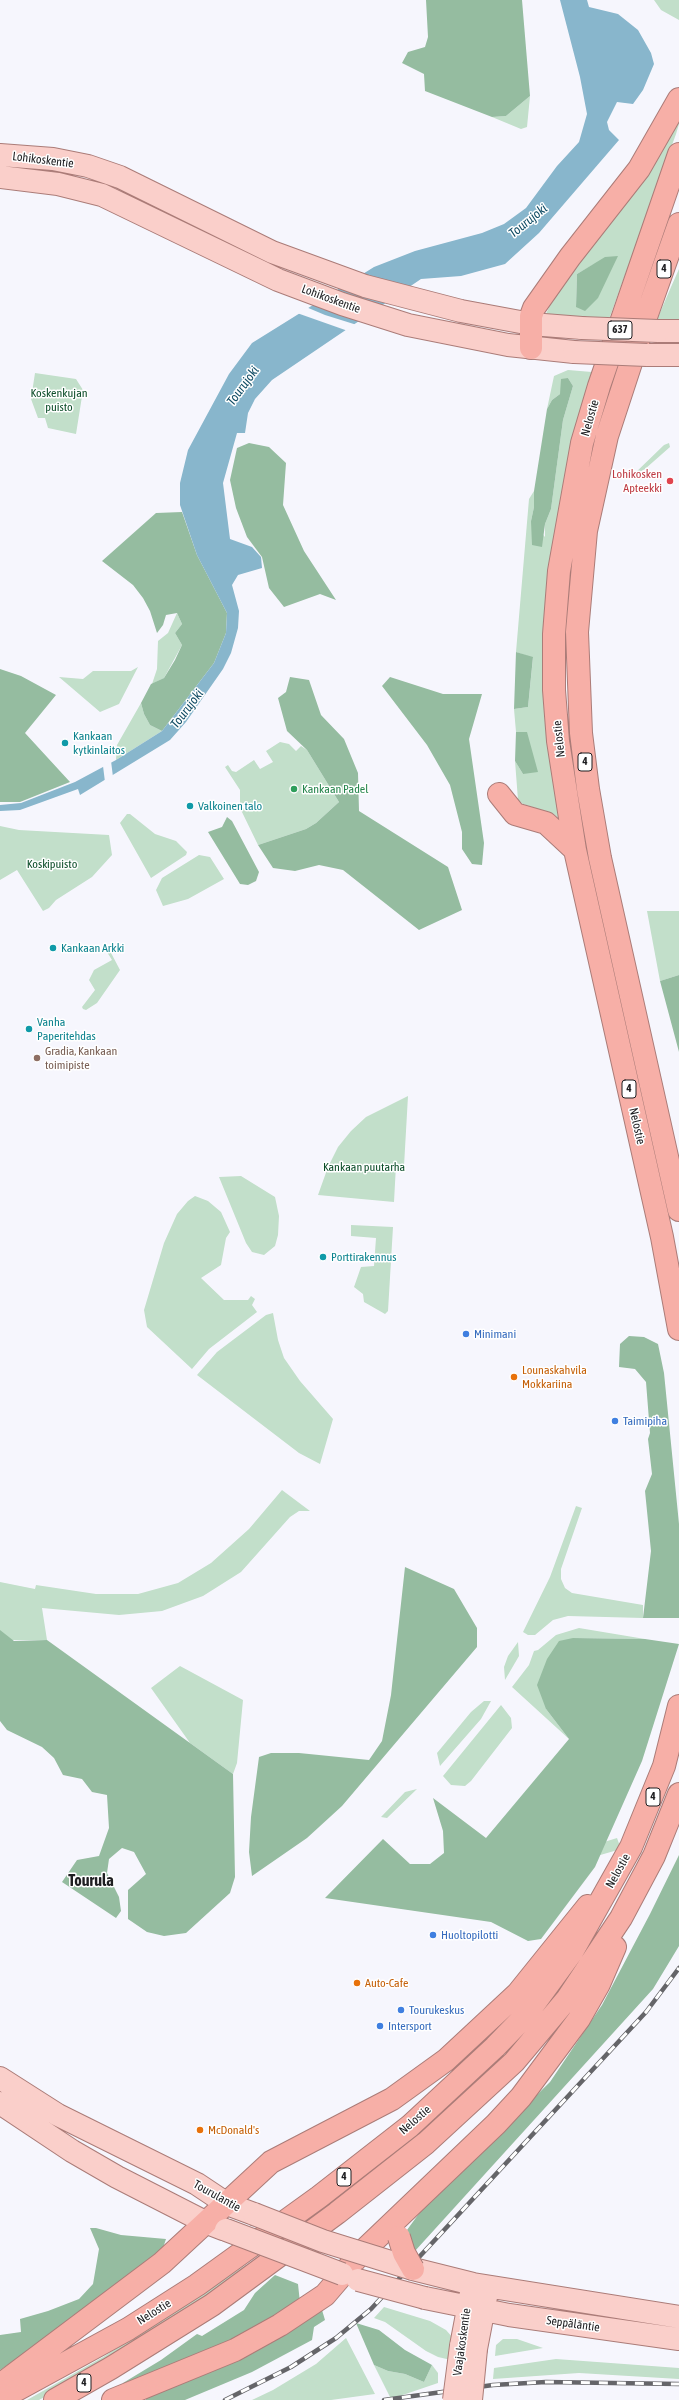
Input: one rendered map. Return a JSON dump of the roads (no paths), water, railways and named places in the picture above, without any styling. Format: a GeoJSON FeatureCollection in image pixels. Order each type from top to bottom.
{"type":"FeatureCollection","features":[{"type":"Feature","properties":{"kind":"highway"},"geometry":{"type":"LineString","coordinates":[[531,348],[531,316],[534,308],[549,284],[639,169],[679,99]]}},
{"type":"Feature","properties":{"kind":"highway","name":"Nelostie"},"geometry":{"type":"LineString","coordinates":[[679,154],[599,386],[584,436],[571,495],[559,571],[554,634],[554,690],[558,741],[575,850],[662,1237],[679,1329]]}},
{"type":"Feature","properties":{"kind":"highway","name":"Nelostie"},"geometry":{"type":"LineString","coordinates":[[679,224],[622,387],[605,444],[586,531],[577,632],[582,733],[588,789],[600,858],[679,1210]]}},
{"type":"Feature","properties":{"kind":"highway"},"geometry":{"type":"LineString","coordinates":[[499,794],[515,814],[546,823],[575,850]]}},
{"type":"Feature","properties":{"kind":"highway","name":"Nelostie"},"geometry":{"type":"LineString","coordinates":[[0,2399],[128,2329],[197,2285],[319,2197],[410,2126],[526,2015],[572,1952],[631,1847],[649,1807],[664,1766],[679,1706]]}},
{"type":"Feature","properties":{"kind":"highway","name":"Nelostie"},"geometry":{"type":"LineString","coordinates":[[56,2399],[111,2368],[212,2305],[337,2213],[426,2143],[514,2062],[536,2038],[595,1959],[621,1918],[654,1856],[679,1794]]}},
{"type":"Feature","properties":{"kind":"highway"},"geometry":{"type":"LineString","coordinates":[[0,2385],[162,2263],[271,2162],[392,2099],[446,2060],[518,1993],[573,1922],[615,1875]]}},
{"type":"Feature","properties":{"kind":"highway"},"geometry":{"type":"LineString","coordinates":[[122,2397],[211,2361],[272,2330],[318,2301],[361,2253],[392,2230],[522,2097],[556,2053],[580,2019],[599,1984],[615,1950],[621,1918]]}},
{"type":"Feature","properties":{"kind":"highway"},"geometry":{"type":"LineString","coordinates":[[392,2230],[413,2269]]}},
{"type":"Feature","properties":{"kind":"main road","name":"Lohikoskentie"},"geometry":{"type":"LineString","coordinates":[[0,155],[53,159],[88,166],[120,177],[236,235],[304,265],[365,286],[439,306],[531,324],[582,328],[678,331]]}},
{"type":"Feature","properties":{"kind":"main road","name":"Lohikoskentie"},"geometry":{"type":"LineString","coordinates":[[0,177],[58,184],[102,195],[278,280],[408,325],[461,337],[531,348],[574,352],[674,354]]}},
{"type":"Feature","properties":{"kind":"main road","name":"Tourulantie"},"geometry":{"type":"LineString","coordinates":[[0,2078],[58,2115],[197,2184],[227,2204],[323,2241],[413,2269],[449,2279],[480,2285]]}},
{"type":"Feature","properties":{"kind":"main road","name":"Tourulantie"},"geometry":{"type":"LineString","coordinates":[[0,2103],[72,2151],[205,2222],[342,2274],[426,2298],[475,2309]]}},
{"type":"Feature","properties":{"kind":"main road","name":"Vaajakoskentie"},"geometry":{"type":"LineString","coordinates":[[454,2400],[469,2347],[480,2285]]}},
{"type":"Feature","properties":{"kind":"main road","name":"Seppäläntie"},"geometry":{"type":"LineString","coordinates":[[480,2285],[679,2317]]}},
{"type":"Feature","properties":{"kind":"main road","name":"Seppäläntie"},"geometry":{"type":"LineString","coordinates":[[475,2309],[679,2339]]}},
{"type":"Feature","properties":{"kind":"main road","name":"Vaajakoskentie"},"geometry":{"type":"LineString","coordinates":[[469,2347],[471,2400]]}},
{"type":"Feature","properties":{"kind":"water","name":"Tourujoki"},"geometry":{"type":"Polygon","coordinates":[[[560,0],[587,0],[589,7],[618,14],[638,30],[651,53],[654,64],[643,90],[633,104],[617,102],[607,122],[609,130],[619,140],[539,233],[505,264],[461,276],[421,279],[272,380],[255,399],[248,413],[245,433],[237,433],[223,483],[230,539],[252,547],[261,557],[262,568],[238,575],[232,585],[239,611],[238,628],[231,653],[223,669],[186,722],[170,740],[80,795],[78,789],[20,810],[0,811],[0,805],[21,803],[75,782],[116,760],[162,731],[214,663],[226,633],[227,613],[197,555],[180,505],[180,483],[188,450],[229,374],[252,343],[374,267],[415,251],[482,233],[504,224],[526,208],[557,166],[579,142],[587,114],[580,77],[560,0]]]}},
{"type":"Feature","properties":{"kind":"railway"},"geometry":{"type":"LineString","coordinates":[[225,2400],[291,2367],[336,2338],[371,2309],[646,2012],[679,1968]]}},
{"type":"Feature","properties":{"kind":"railway"},"geometry":{"type":"LineString","coordinates":[[384,2400],[493,2385],[546,2382],[679,2384]]}},
{"type":"Feature","properties":{"kind":"place","name":"Lohikosken Apteekki"},"geometry":{"type":"Point","coordinates":[670,481]}},
{"type":"Feature","properties":{"kind":"place","name":"Kankaan kytkinlaitos"},"geometry":{"type":"Point","coordinates":[65,743]}},
{"type":"Feature","properties":{"kind":"place","name":"Kankaan Padel"},"geometry":{"type":"Point","coordinates":[294,789]}},
{"type":"Feature","properties":{"kind":"place","name":"Valkoinen talo"},"geometry":{"type":"Point","coordinates":[190,806]}},
{"type":"Feature","properties":{"kind":"place","name":"Kankaan Arkki"},"geometry":{"type":"Point","coordinates":[53,948]}},
{"type":"Feature","properties":{"kind":"place","name":"Vanha Paperitehdas"},"geometry":{"type":"Point","coordinates":[29,1029]}},
{"type":"Feature","properties":{"kind":"place","name":"Gradia, Kankaan toimipiste"},"geometry":{"type":"Point","coordinates":[37,1058]}},
{"type":"Feature","properties":{"kind":"place","name":"Porttirakennus"},"geometry":{"type":"Point","coordinates":[323,1257]}},
{"type":"Feature","properties":{"kind":"place","name":"Minimani"},"geometry":{"type":"Point","coordinates":[466,1334]}},
{"type":"Feature","properties":{"kind":"place","name":"Lounaskahvila Mokkariina"},"geometry":{"type":"Point","coordinates":[514,1377]}},
{"type":"Feature","properties":{"kind":"place","name":"Taimipiha"},"geometry":{"type":"Point","coordinates":[615,1421]}},
{"type":"Feature","properties":{"kind":"place","name":"Huoltopilotti"},"geometry":{"type":"Point","coordinates":[433,1935]}},
{"type":"Feature","properties":{"kind":"place","name":"Auto-Cafe"},"geometry":{"type":"Point","coordinates":[357,1983]}},
{"type":"Feature","properties":{"kind":"place","name":"Tourukeskus"},"geometry":{"type":"Point","coordinates":[401,2010]}},
{"type":"Feature","properties":{"kind":"place","name":"Intersport"},"geometry":{"type":"Point","coordinates":[380,2026]}},
{"type":"Feature","properties":{"kind":"place","name":"McDonald's"},"geometry":{"type":"Point","coordinates":[200,2130]}},
{"type":"Feature","properties":{"kind":"district","name":"Tourula"},"geometry":{"type":"Point","coordinates":[91,1881]}},
{"type":"Feature","properties":{"kind":"park label","name":"Koskenkujan puisto"},"geometry":{"type":"Point","coordinates":[59,400]}},
{"type":"Feature","properties":{"kind":"park label","name":"Koskipuisto"},"geometry":{"type":"Point","coordinates":[52,864]}},
{"type":"Feature","properties":{"kind":"park label","name":"Kankaan puutarha"},"geometry":{"type":"Point","coordinates":[364,1167]}}]}
